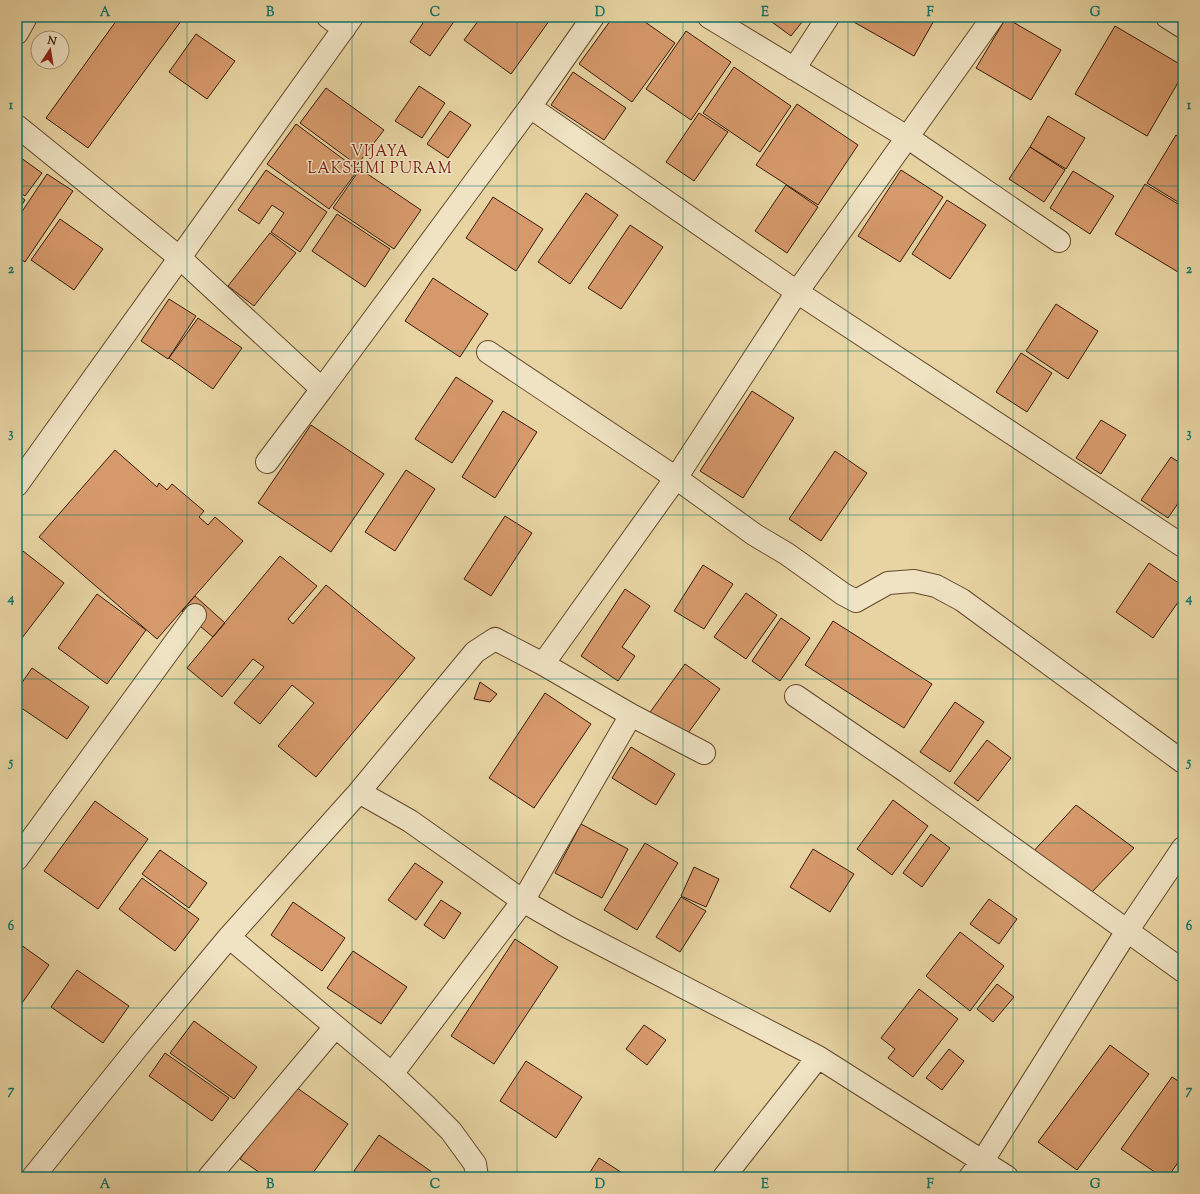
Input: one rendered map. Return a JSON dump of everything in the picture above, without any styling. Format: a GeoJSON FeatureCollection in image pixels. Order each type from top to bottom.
{"type":"FeatureCollection","features":[{"type":"Feature","properties":{"kind":"street"},"geometry":{"type":"LineString","coordinates":[[17,33],[26,17]]}},
{"type":"Feature","properties":{"kind":"street"},"geometry":{"type":"LineString","coordinates":[[267,462],[530,107],[593,17]]}},
{"type":"Feature","properties":{"kind":"street"},"geometry":{"type":"LineString","coordinates":[[709,17],[907,138],[1059,241]]}},
{"type":"Feature","properties":{"kind":"street"},"geometry":{"type":"LineString","coordinates":[[794,69],[828,17]]}},
{"type":"Feature","properties":{"kind":"street"},"geometry":{"type":"LineString","coordinates":[[543,664],[676,478],[797,292],[993,17]]}},
{"type":"Feature","properties":{"kind":"street"},"geometry":{"type":"LineString","coordinates":[[1167,17],[1183,27]]}},
{"type":"Feature","properties":{"kind":"street"},"geometry":{"type":"LineString","coordinates":[[17,485],[180,258],[342,21]]}},
{"type":"Feature","properties":{"kind":"street"},"geometry":{"type":"LineString","coordinates":[[530,107],[797,292],[1183,546]]}},
{"type":"Feature","properties":{"kind":"street"},"geometry":{"type":"LineString","coordinates":[[17,126],[180,258],[322,389]]}},
{"type":"Feature","properties":{"kind":"street"},"geometry":{"type":"LineString","coordinates":[[488,352],[676,478],[755,535],[787,554],[843,594],[856,601],[888,583],[914,581],[936,586],[962,600],[1183,762]]}},
{"type":"Feature","properties":{"kind":"street"},"geometry":{"type":"LineString","coordinates":[[17,859],[196,614]]}},
{"type":"Feature","properties":{"kind":"street"},"geometry":{"type":"LineString","coordinates":[[33,1177],[229,937],[359,792],[475,652],[495,639],[543,664],[631,715],[704,753]]}},
{"type":"Feature","properties":{"kind":"street"},"geometry":{"type":"LineString","coordinates":[[796,696],[907,772],[1183,971]]}},
{"type":"Feature","properties":{"kind":"street"},"geometry":{"type":"LineString","coordinates":[[392,1074],[523,901],[631,715]]}},
{"type":"Feature","properties":{"kind":"street"},"geometry":{"type":"LineString","coordinates":[[359,792],[410,821],[523,901],[568,927],[818,1058],[976,1169],[1007,1177]]}},
{"type":"Feature","properties":{"kind":"street"},"geometry":{"type":"LineString","coordinates":[[976,1169],[1127,931],[1183,848]]}},
{"type":"Feature","properties":{"kind":"street"},"geometry":{"type":"LineString","coordinates":[[229,937],[392,1074],[451,1131],[475,1164],[477,1177]]}},
{"type":"Feature","properties":{"kind":"street"},"geometry":{"type":"LineString","coordinates":[[209,1177],[335,1027]]}},
{"type":"Feature","properties":{"kind":"street"},"geometry":{"type":"LineString","coordinates":[[724,1177],[818,1058]]}},
{"type":"Feature","properties":{"kind":"building"},"geometry":{"type":"Polygon","coordinates":[[[119,17],[184,17],[88,148],[46,118],[119,17]]]}},
{"type":"Feature","properties":{"kind":"building"},"geometry":{"type":"Polygon","coordinates":[[[414,17],[451,17],[455,20],[430,56],[410,42],[423,23],[414,17]]]}},
{"type":"Feature","properties":{"kind":"building"},"geometry":{"type":"Polygon","coordinates":[[[481,17],[552,17],[511,74],[464,40],[481,17]]]}},
{"type":"Feature","properties":{"kind":"building"},"geometry":{"type":"Polygon","coordinates":[[[613,17],[638,17],[675,43],[632,102],[579,64],[613,17]]]}},
{"type":"Feature","properties":{"kind":"building"},"geometry":{"type":"Polygon","coordinates":[[[765,17],[806,17],[791,36],[765,17]]]}},
{"type":"Feature","properties":{"kind":"building"},"geometry":{"type":"Polygon","coordinates":[[[854,17],[936,17],[914,56],[852,21],[854,17]]]}},
{"type":"Feature","properties":{"kind":"building"},"geometry":{"type":"Polygon","coordinates":[[[1006,18],[1061,50],[1031,100],[976,68],[1006,18]]]}},
{"type":"Feature","properties":{"kind":"building"},"geometry":{"type":"Polygon","coordinates":[[[1115,26],[1183,66],[1183,74],[1147,136],[1075,94],[1115,26]]]}},
{"type":"Feature","properties":{"kind":"building"},"geometry":{"type":"Polygon","coordinates":[[[686,31],[731,62],[691,120],[646,89],[686,31]]]}},
{"type":"Feature","properties":{"kind":"building"},"geometry":{"type":"Polygon","coordinates":[[[196,34],[235,61],[207,99],[169,72],[196,34]]]}},
{"type":"Feature","properties":{"kind":"building"},"geometry":{"type":"Polygon","coordinates":[[[734,67],[791,106],[760,152],[703,113],[734,67]]]}},
{"type":"Feature","properties":{"kind":"building"},"geometry":{"type":"Polygon","coordinates":[[[573,72],[626,108],[604,140],[551,105],[573,72]]]}},
{"type":"Feature","properties":{"kind":"building"},"geometry":{"type":"Polygon","coordinates":[[[419,86],[445,103],[422,138],[395,121],[419,86]]]}},
{"type":"Feature","properties":{"kind":"building"},"geometry":{"type":"Polygon","coordinates":[[[326,88],[384,130],[357,165],[300,123],[326,88]]]}},
{"type":"Feature","properties":{"kind":"building"},"geometry":{"type":"Polygon","coordinates":[[[797,104],[858,145],[818,205],[756,165],[797,104]]]}},
{"type":"Feature","properties":{"kind":"building"},"geometry":{"type":"Polygon","coordinates":[[[450,111],[471,125],[448,158],[427,144],[450,111]]]}},
{"type":"Feature","properties":{"kind":"building"},"geometry":{"type":"Polygon","coordinates":[[[699,113],[728,132],[694,181],[666,162],[699,113]]]}},
{"type":"Feature","properties":{"kind":"building"},"geometry":{"type":"Polygon","coordinates":[[[1048,116],[1085,138],[1066,169],[1030,147],[1048,116]]]}},
{"type":"Feature","properties":{"kind":"building"},"geometry":{"type":"Polygon","coordinates":[[[296,124],[358,170],[329,209],[267,164],[296,124]]]}},
{"type":"Feature","properties":{"kind":"building"},"geometry":{"type":"Polygon","coordinates":[[[1176,135],[1183,140],[1183,205],[1147,183],[1176,135]]]}},
{"type":"Feature","properties":{"kind":"building"},"geometry":{"type":"Polygon","coordinates":[[[1030,147],[1065,170],[1044,202],[1009,179],[1030,147]]]}},
{"type":"Feature","properties":{"kind":"building"},"geometry":{"type":"Polygon","coordinates":[[[17,155],[42,173],[25,196],[17,191],[17,155]]]}},
{"type":"Feature","properties":{"kind":"building"},"geometry":{"type":"Polygon","coordinates":[[[360,169],[421,210],[394,249],[333,208],[360,169]]]}},
{"type":"Feature","properties":{"kind":"building"},"geometry":{"type":"Polygon","coordinates":[[[266,170],[327,212],[300,252],[271,232],[284,213],[272,205],[259,224],[238,210],[266,170]]]}},
{"type":"Feature","properties":{"kind":"building"},"geometry":{"type":"Polygon","coordinates":[[[901,170],[943,197],[900,262],[858,236],[901,170]]]}},
{"type":"Feature","properties":{"kind":"building"},"geometry":{"type":"Polygon","coordinates":[[[1073,171],[1114,196],[1090,234],[1050,208],[1073,171]]]}},
{"type":"Feature","properties":{"kind":"building"},"geometry":{"type":"Polygon","coordinates":[[[47,174],[73,191],[25,262],[17,257],[17,219],[47,174]]]}},
{"type":"Feature","properties":{"kind":"building"},"geometry":{"type":"Polygon","coordinates":[[[1145,184],[1183,207],[1183,275],[1115,234],[1145,184]]]}},
{"type":"Feature","properties":{"kind":"building"},"geometry":{"type":"Polygon","coordinates":[[[786,185],[818,207],[787,253],[755,231],[786,185]]]}},
{"type":"Feature","properties":{"kind":"building"},"geometry":{"type":"Polygon","coordinates":[[[586,193],[618,215],[570,284],[538,262],[586,193]]]}},
{"type":"Feature","properties":{"kind":"building"},"geometry":{"type":"Polygon","coordinates":[[[17,194],[25,200],[17,212],[17,194]]]}},
{"type":"Feature","properties":{"kind":"building"},"geometry":{"type":"Polygon","coordinates":[[[493,197],[543,229],[516,271],[466,238],[493,197]]]}},
{"type":"Feature","properties":{"kind":"building"},"geometry":{"type":"Polygon","coordinates":[[[947,200],[986,225],[950,279],[912,254],[947,200]]]}},
{"type":"Feature","properties":{"kind":"building"},"geometry":{"type":"Polygon","coordinates":[[[337,214],[390,249],[365,287],[312,251],[337,214]]]}},
{"type":"Feature","properties":{"kind":"building"},"geometry":{"type":"Polygon","coordinates":[[[60,219],[103,249],[74,290],[31,260],[60,219]]]}},
{"type":"Feature","properties":{"kind":"building"},"geometry":{"type":"Polygon","coordinates":[[[630,225],[663,247],[621,309],[588,288],[630,225]]]}},
{"type":"Feature","properties":{"kind":"building"},"geometry":{"type":"Polygon","coordinates":[[[270,233],[296,253],[254,306],[228,286],[270,233]]]}},
{"type":"Feature","properties":{"kind":"building"},"geometry":{"type":"Polygon","coordinates":[[[433,278],[488,314],[460,357],[405,321],[433,278]]]}},
{"type":"Feature","properties":{"kind":"building"},"geometry":{"type":"Polygon","coordinates":[[[169,299],[196,316],[168,359],[141,341],[169,299]]]}},
{"type":"Feature","properties":{"kind":"building"},"geometry":{"type":"Polygon","coordinates":[[[1056,304],[1098,331],[1068,379],[1026,351],[1056,304]]]}},
{"type":"Feature","properties":{"kind":"building"},"geometry":{"type":"Polygon","coordinates":[[[198,318],[242,348],[213,389],[169,358],[198,318]]]}},
{"type":"Feature","properties":{"kind":"building"},"geometry":{"type":"Polygon","coordinates":[[[1021,353],[1052,373],[1027,412],[996,392],[1021,353]]]}},
{"type":"Feature","properties":{"kind":"building"},"geometry":{"type":"Polygon","coordinates":[[[456,377],[493,401],[452,463],[415,439],[456,377]]]}},
{"type":"Feature","properties":{"kind":"building"},"geometry":{"type":"Polygon","coordinates":[[[752,391],[794,418],[743,498],[700,471],[752,391]]]}},
{"type":"Feature","properties":{"kind":"building"},"geometry":{"type":"Polygon","coordinates":[[[503,411],[537,432],[495,498],[462,477],[503,411]]]}},
{"type":"Feature","properties":{"kind":"building"},"geometry":{"type":"Polygon","coordinates":[[[1101,420],[1126,435],[1101,474],[1076,458],[1101,420]]]}},
{"type":"Feature","properties":{"kind":"building"},"geometry":{"type":"Polygon","coordinates":[[[311,425],[384,474],[331,552],[258,503],[311,425]]]}},
{"type":"Feature","properties":{"kind":"building"},"geometry":{"type":"Polygon","coordinates":[[[115,450],[157,487],[159,483],[167,490],[172,484],[204,511],[199,517],[208,525],[215,517],[243,541],[157,639],[39,537],[115,450]]]}},
{"type":"Feature","properties":{"kind":"building"},"geometry":{"type":"Polygon","coordinates":[[[835,451],[867,473],[821,541],[789,519],[835,451]]]}},
{"type":"Feature","properties":{"kind":"building"},"geometry":{"type":"Polygon","coordinates":[[[1171,457],[1183,465],[1183,496],[1168,518],[1141,500],[1171,457]]]}},
{"type":"Feature","properties":{"kind":"building"},"geometry":{"type":"Polygon","coordinates":[[[406,470],[435,489],[395,551],[365,532],[406,470]]]}},
{"type":"Feature","properties":{"kind":"building"},"geometry":{"type":"Polygon","coordinates":[[[505,516],[532,533],[491,596],[464,579],[505,516]]]}},
{"type":"Feature","properties":{"kind":"building"},"geometry":{"type":"Polygon","coordinates":[[[23,551],[64,583],[22,638],[17,634],[17,559],[23,551]]]}},
{"type":"Feature","properties":{"kind":"building"},"geometry":{"type":"Polygon","coordinates":[[[280,556],[317,586],[288,619],[293,624],[326,585],[415,658],[316,777],[278,746],[314,703],[292,685],[260,724],[234,703],[264,667],[253,659],[222,697],[187,668],[280,556]]]}},
{"type":"Feature","properties":{"kind":"building"},"geometry":{"type":"Polygon","coordinates":[[[1149,563],[1183,586],[1183,595],[1153,638],[1116,612],[1149,563]]]}},
{"type":"Feature","properties":{"kind":"building"},"geometry":{"type":"Polygon","coordinates":[[[703,565],[733,584],[704,629],[674,611],[703,565]]]}},
{"type":"Feature","properties":{"kind":"building"},"geometry":{"type":"Polygon","coordinates":[[[625,589],[650,606],[622,647],[635,656],[618,681],[581,656],[625,589]]]}},
{"type":"Feature","properties":{"kind":"building"},"geometry":{"type":"Polygon","coordinates":[[[746,593],[777,615],[746,659],[714,637],[746,593]]]}},
{"type":"Feature","properties":{"kind":"building"},"geometry":{"type":"Polygon","coordinates":[[[97,594],[146,630],[107,684],[58,648],[97,594]]]}},
{"type":"Feature","properties":{"kind":"building"},"geometry":{"type":"Polygon","coordinates":[[[195,596],[225,623],[213,637],[182,611],[195,596]]]}},
{"type":"Feature","properties":{"kind":"building"},"geometry":{"type":"Polygon","coordinates":[[[781,618],[810,638],[780,681],[752,661],[781,618]]]}},
{"type":"Feature","properties":{"kind":"building"},"geometry":{"type":"Polygon","coordinates":[[[833,621],[932,684],[904,728],[805,665],[833,621]]]}},
{"type":"Feature","properties":{"kind":"building"},"geometry":{"type":"Polygon","coordinates":[[[685,664],[720,689],[683,740],[648,715],[685,664]]]}},
{"type":"Feature","properties":{"kind":"building"},"geometry":{"type":"Polygon","coordinates":[[[32,668],[89,707],[67,739],[17,705],[17,690],[32,668]]]}},
{"type":"Feature","properties":{"kind":"building"},"geometry":{"type":"Polygon","coordinates":[[[480,682],[497,694],[490,702],[474,699],[480,682]]]}},
{"type":"Feature","properties":{"kind":"building"},"geometry":{"type":"Polygon","coordinates":[[[545,693],[591,724],[534,808],[489,778],[545,693]]]}},
{"type":"Feature","properties":{"kind":"building"},"geometry":{"type":"Polygon","coordinates":[[[955,702],[984,722],[950,772],[920,752],[955,702]]]}},
{"type":"Feature","properties":{"kind":"building"},"geometry":{"type":"Polygon","coordinates":[[[987,740],[1011,758],[978,801],[954,783],[987,740]]]}},
{"type":"Feature","properties":{"kind":"building"},"geometry":{"type":"Polygon","coordinates":[[[631,747],[675,774],[656,805],[612,778],[631,747]]]}},
{"type":"Feature","properties":{"kind":"building"},"geometry":{"type":"Polygon","coordinates":[[[893,800],[928,826],[892,875],[857,849],[893,800]]]}},
{"type":"Feature","properties":{"kind":"building"},"geometry":{"type":"Polygon","coordinates":[[[95,801],[148,839],[98,909],[44,871],[95,801]]]}},
{"type":"Feature","properties":{"kind":"building"},"geometry":{"type":"Polygon","coordinates":[[[1076,805],[1134,848],[1090,894],[1031,854],[1076,805]]]}},
{"type":"Feature","properties":{"kind":"building"},"geometry":{"type":"Polygon","coordinates":[[[581,824],[628,849],[602,898],[555,873],[581,824]]]}},
{"type":"Feature","properties":{"kind":"building"},"geometry":{"type":"Polygon","coordinates":[[[931,834],[950,848],[922,887],[903,873],[931,834]]]}},
{"type":"Feature","properties":{"kind":"building"},"geometry":{"type":"Polygon","coordinates":[[[645,843],[678,863],[637,930],[604,910],[645,843]]]}},
{"type":"Feature","properties":{"kind":"building"},"geometry":{"type":"Polygon","coordinates":[[[813,849],[854,874],[830,912],[790,887],[813,849]]]}},
{"type":"Feature","properties":{"kind":"building"},"geometry":{"type":"Polygon","coordinates":[[[160,850],[207,883],[189,908],[142,874],[160,850]]]}},
{"type":"Feature","properties":{"kind":"building"},"geometry":{"type":"Polygon","coordinates":[[[415,863],[443,882],[416,920],[388,900],[415,863]]]}},
{"type":"Feature","properties":{"kind":"building"},"geometry":{"type":"Polygon","coordinates":[[[694,867],[719,879],[706,907],[681,896],[694,867]]]}},
{"type":"Feature","properties":{"kind":"building"},"geometry":{"type":"Polygon","coordinates":[[[142,878],[199,919],[175,951],[119,909],[142,878]]]}},
{"type":"Feature","properties":{"kind":"building"},"geometry":{"type":"Polygon","coordinates":[[[681,897],[706,911],[680,952],[656,937],[681,897]]]}},
{"type":"Feature","properties":{"kind":"building"},"geometry":{"type":"Polygon","coordinates":[[[989,899],[1017,919],[999,944],[970,924],[989,899]]]}},
{"type":"Feature","properties":{"kind":"building"},"geometry":{"type":"Polygon","coordinates":[[[441,900],[461,913],[444,939],[424,925],[441,900]]]}},
{"type":"Feature","properties":{"kind":"building"},"geometry":{"type":"Polygon","coordinates":[[[293,902],[345,938],[322,971],[271,935],[293,902]]]}},
{"type":"Feature","properties":{"kind":"building"},"geometry":{"type":"Polygon","coordinates":[[[960,932],[1004,966],[970,1011],[926,976],[960,932]]]}},
{"type":"Feature","properties":{"kind":"building"},"geometry":{"type":"Polygon","coordinates":[[[515,939],[558,967],[494,1064],[451,1036],[515,939]]]}},
{"type":"Feature","properties":{"kind":"building"},"geometry":{"type":"Polygon","coordinates":[[[17,942],[49,965],[17,1010],[17,942]]]}},
{"type":"Feature","properties":{"kind":"building"},"geometry":{"type":"Polygon","coordinates":[[[353,951],[407,987],[381,1024],[327,988],[353,951]]]}},
{"type":"Feature","properties":{"kind":"building"},"geometry":{"type":"Polygon","coordinates":[[[77,970],[129,1006],[103,1043],[51,1007],[77,970]]]}},
{"type":"Feature","properties":{"kind":"building"},"geometry":{"type":"Polygon","coordinates":[[[997,984],[1014,997],[993,1022],[977,1009],[997,984]]]}},
{"type":"Feature","properties":{"kind":"building"},"geometry":{"type":"Polygon","coordinates":[[[919,989],[958,1019],[913,1077],[888,1058],[895,1049],[881,1038],[919,989]]]}},
{"type":"Feature","properties":{"kind":"building"},"geometry":{"type":"Polygon","coordinates":[[[194,1021],[257,1067],[234,1099],[170,1053],[194,1021]]]}},
{"type":"Feature","properties":{"kind":"building"},"geometry":{"type":"Polygon","coordinates":[[[644,1025],[666,1040],[647,1065],[626,1049],[644,1025]]]}},
{"type":"Feature","properties":{"kind":"building"},"geometry":{"type":"Polygon","coordinates":[[[1110,1045],[1149,1074],[1077,1170],[1038,1142],[1110,1045]]]}},
{"type":"Feature","properties":{"kind":"building"},"geometry":{"type":"Polygon","coordinates":[[[949,1049],[964,1061],[942,1090],[926,1078],[949,1049]]]}},
{"type":"Feature","properties":{"kind":"building"},"geometry":{"type":"Polygon","coordinates":[[[165,1053],[229,1098],[212,1121],[149,1076],[165,1053]]]}},
{"type":"Feature","properties":{"kind":"building"},"geometry":{"type":"Polygon","coordinates":[[[526,1061],[582,1097],[556,1138],[500,1101],[526,1061]]]}},
{"type":"Feature","properties":{"kind":"building"},"geometry":{"type":"Polygon","coordinates":[[[1172,1077],[1183,1084],[1183,1155],[1168,1177],[1162,1177],[1121,1149],[1172,1077]]]}},
{"type":"Feature","properties":{"kind":"building"},"geometry":{"type":"Polygon","coordinates":[[[293,1085],[348,1124],[310,1177],[266,1177],[240,1159],[293,1085]]]}},
{"type":"Feature","properties":{"kind":"building"},"geometry":{"type":"Polygon","coordinates":[[[379,1135],[439,1177],[363,1177],[354,1171],[379,1135]]]}},
{"type":"Feature","properties":{"kind":"building"},"geometry":{"type":"Polygon","coordinates":[[[599,1158],[624,1174],[622,1177],[587,1177],[599,1158]]]}},
{"type":"Feature","properties":{"kind":"district","name":"VIJAYA LAKSHMI PURAM"},"geometry":{"type":"Point","coordinates":[380,160]}}]}
